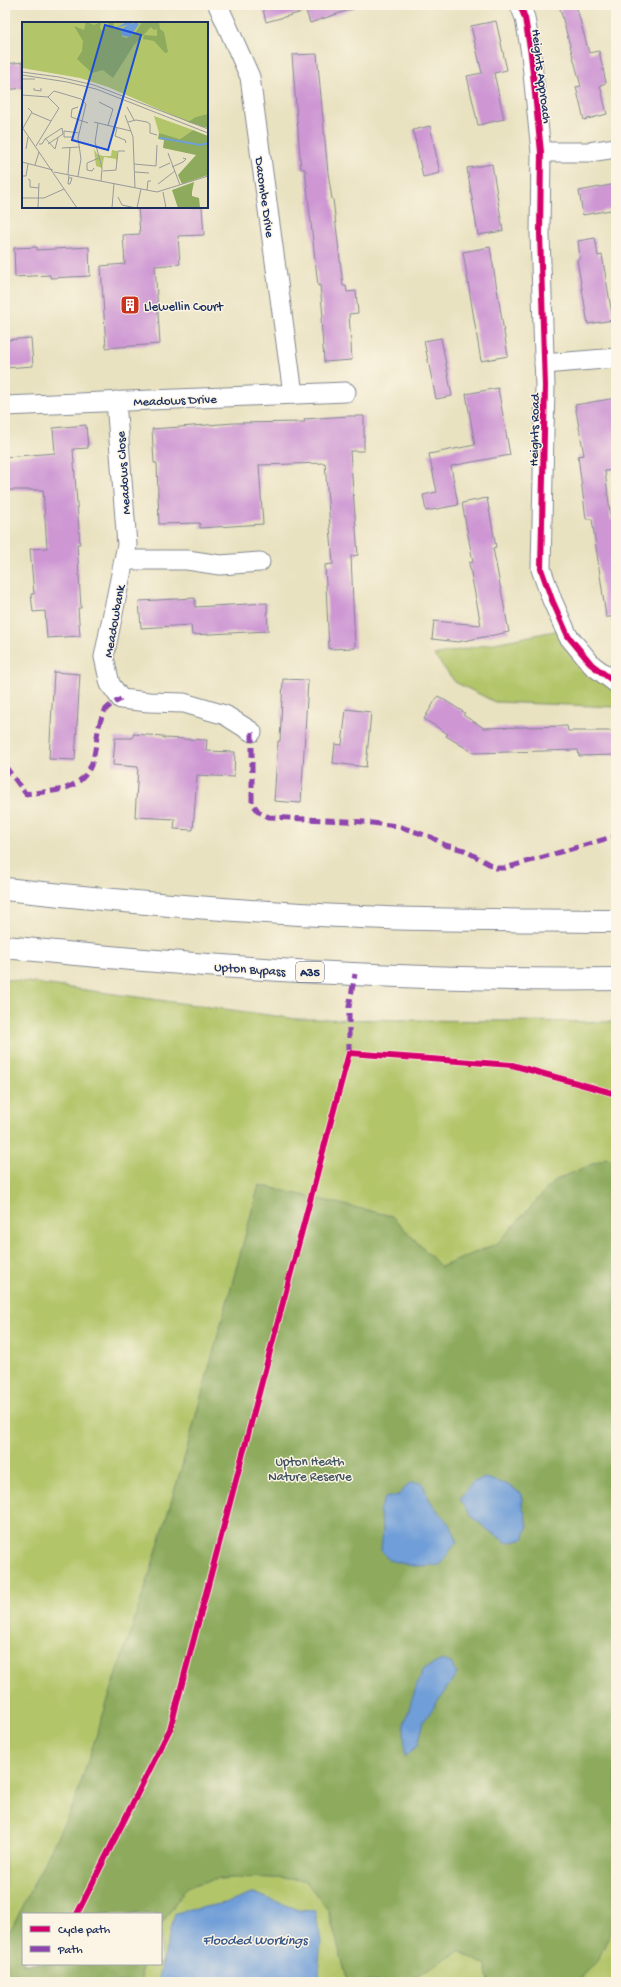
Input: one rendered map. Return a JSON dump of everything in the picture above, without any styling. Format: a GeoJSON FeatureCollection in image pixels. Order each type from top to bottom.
{"type":"FeatureCollection","features":[{"type":"Feature","properties":{"kind":"highway"},"geometry":{"type":"LineString","coordinates":[[5,889],[109,900],[353,916],[474,920],[616,921]]}},
{"type":"Feature","properties":{"kind":"highway","name":"Upton Bypass"},"geometry":{"type":"LineString","coordinates":[[5,947],[116,958],[391,976],[526,980],[616,979]]}},
{"type":"Feature","properties":{"kind":"street","name":"Dacombe Drive"},"geometry":{"type":"LineString","coordinates":[[218,5],[250,77],[293,394]]}},
{"type":"Feature","properties":{"kind":"street","name":"Heights Approach"},"geometry":{"type":"LineString","coordinates":[[520,5],[525,18],[532,54],[542,152]]}},
{"type":"Feature","properties":{"kind":"street"},"geometry":{"type":"LineString","coordinates":[[542,152],[589,152],[616,148]]}},
{"type":"Feature","properties":{"kind":"street","name":"Heights Road"},"geometry":{"type":"LineString","coordinates":[[542,152],[540,234],[544,364],[541,569],[552,600],[568,636],[592,665],[616,683]]}},
{"type":"Feature","properties":{"kind":"street"},"geometry":{"type":"LineString","coordinates":[[544,364],[616,358]]}},
{"type":"Feature","properties":{"kind":"street","name":"Meadows Drive"},"geometry":{"type":"LineString","coordinates":[[5,406],[346,392]]}},
{"type":"Feature","properties":{"kind":"street","name":"Meadows Close"},"geometry":{"type":"LineString","coordinates":[[116,401],[125,552]]}},
{"type":"Feature","properties":{"kind":"street"},"geometry":{"type":"LineString","coordinates":[[125,552],[220,565],[260,562]]}},
{"type":"Feature","properties":{"kind":"street","name":"Meadowbank"},"geometry":{"type":"LineString","coordinates":[[125,552],[104,658],[110,684],[121,699],[150,702],[184,702],[224,715],[252,732]]}},
{"type":"Feature","properties":{"kind":"green space"},"geometry":{"type":"Polygon","coordinates":[[[565,629],[616,683],[616,707],[495,702],[455,682],[434,655],[565,629]]]}},
{"type":"Feature","properties":{"kind":"green space","name":"Upton Heath Nature Reserve"},"geometry":{"type":"Polygon","coordinates":[[[5,979],[297,1019],[616,1022],[616,1982],[5,1982],[5,979]]]}},
{"type":"Feature","properties":{"kind":"green space"},"geometry":{"type":"Polygon","coordinates":[[[606,1158],[616,1160],[616,1920],[598,1960],[577,1982],[489,1982],[486,1966],[460,1951],[405,1982],[348,1982],[328,1910],[305,1880],[278,1878],[228,1878],[199,1883],[185,1890],[162,1923],[162,1913],[22,1913],[22,1965],[142,1965],[141,1982],[5,1982],[5,1941],[74,1803],[148,1579],[184,1459],[259,1185],[392,1216],[441,1267],[498,1243],[554,1181],[606,1158]]]}},
{"type":"Feature","properties":{"kind":"water"},"geometry":{"type":"Polygon","coordinates":[[[485,1478],[508,1485],[522,1494],[522,1504],[528,1525],[523,1539],[508,1543],[500,1538],[475,1519],[460,1499],[473,1482],[485,1478]]]}},
{"type":"Feature","properties":{"kind":"water"},"geometry":{"type":"Polygon","coordinates":[[[410,1483],[423,1483],[430,1500],[450,1526],[457,1541],[440,1565],[413,1566],[389,1560],[381,1550],[383,1529],[379,1510],[385,1498],[399,1495],[410,1483]]]}},
{"type":"Feature","properties":{"kind":"water"},"geometry":{"type":"Polygon","coordinates":[[[442,1660],[451,1663],[457,1674],[424,1721],[418,1745],[405,1757],[404,1725],[417,1684],[424,1669],[442,1660]]]}},
{"type":"Feature","properties":{"kind":"water","name":"Flooded Workings"},"geometry":{"type":"Polygon","coordinates":[[[254,1893],[298,1910],[315,1911],[321,1941],[318,1973],[324,1982],[158,1982],[175,1913],[230,1902],[254,1893]]]}},
{"type":"Feature","properties":{"kind":"building"},"geometry":{"type":"Polygon","coordinates":[[[262,5],[355,5],[355,8],[310,23],[306,11],[266,22],[262,5]]]}},
{"type":"Feature","properties":{"kind":"building"},"geometry":{"type":"Polygon","coordinates":[[[559,5],[576,5],[589,53],[599,51],[606,83],[600,85],[607,114],[584,120],[576,87],[581,86],[559,5]]]}},
{"type":"Feature","properties":{"kind":"building"},"geometry":{"type":"Polygon","coordinates":[[[496,21],[507,70],[494,73],[504,119],[478,125],[467,76],[482,73],[471,26],[496,21]]]}},
{"type":"Feature","properties":{"kind":"building"},"geometry":{"type":"Polygon","coordinates":[[[317,54],[328,173],[333,199],[343,286],[346,286],[347,292],[356,291],[358,313],[349,314],[352,360],[324,362],[321,318],[323,317],[320,285],[318,286],[305,169],[301,169],[292,55],[317,54]]]}},
{"type":"Feature","properties":{"kind":"building"},"geometry":{"type":"Polygon","coordinates":[[[22,62],[22,88],[5,90],[5,64],[22,62]]]}},
{"type":"Feature","properties":{"kind":"building"},"geometry":{"type":"Polygon","coordinates":[[[430,126],[440,173],[423,177],[413,130],[430,126]]]}},
{"type":"Feature","properties":{"kind":"building"},"geometry":{"type":"Polygon","coordinates":[[[492,164],[503,231],[478,235],[467,168],[492,164]]]}},
{"type":"Feature","properties":{"kind":"building"},"geometry":{"type":"Polygon","coordinates":[[[616,184],[616,209],[583,215],[579,191],[616,184]]]}},
{"type":"Feature","properties":{"kind":"building","name":"Llewellin Court"},"geometry":{"type":"Polygon","coordinates":[[[138,208],[202,208],[204,235],[178,236],[180,264],[155,266],[160,344],[106,348],[101,266],[125,264],[123,235],[140,234],[138,208]]]}},
{"type":"Feature","properties":{"kind":"building"},"geometry":{"type":"Polygon","coordinates":[[[595,238],[598,256],[602,255],[613,320],[588,324],[577,260],[580,258],[578,241],[595,238]]]}},
{"type":"Feature","properties":{"kind":"building"},"geometry":{"type":"Polygon","coordinates":[[[37,247],[37,250],[89,247],[90,276],[50,278],[50,275],[15,277],[14,248],[37,247]]]}},
{"type":"Feature","properties":{"kind":"building"},"geometry":{"type":"Polygon","coordinates":[[[490,247],[508,356],[481,361],[463,252],[490,247]]]}},
{"type":"Feature","properties":{"kind":"building"},"geometry":{"type":"Polygon","coordinates":[[[31,338],[33,366],[5,368],[5,340],[31,338]]]}},
{"type":"Feature","properties":{"kind":"building"},"geometry":{"type":"Polygon","coordinates":[[[441,338],[452,396],[436,399],[424,341],[441,338]]]}},
{"type":"Feature","properties":{"kind":"building"},"geometry":{"type":"Polygon","coordinates":[[[498,388],[510,455],[451,466],[458,505],[426,511],[423,495],[437,492],[429,454],[475,445],[466,394],[498,388]]]}},
{"type":"Feature","properties":{"kind":"building"},"geometry":{"type":"Polygon","coordinates":[[[616,398],[616,470],[605,471],[611,520],[616,519],[616,617],[606,617],[592,519],[586,519],[578,456],[584,455],[575,405],[616,398]]]}},
{"type":"Feature","properties":{"kind":"building"},"geometry":{"type":"Polygon","coordinates":[[[364,416],[364,451],[350,451],[358,555],[351,556],[355,648],[329,649],[325,565],[333,564],[325,463],[259,465],[263,524],[200,528],[200,523],[159,524],[157,463],[154,463],[152,429],[234,423],[305,422],[304,419],[364,416]]]}},
{"type":"Feature","properties":{"kind":"building"},"geometry":{"type":"Polygon","coordinates":[[[86,425],[88,448],[73,449],[80,544],[77,544],[81,608],[78,608],[80,636],[47,638],[45,611],[33,612],[31,594],[34,594],[30,549],[47,548],[43,490],[5,490],[5,457],[55,453],[53,428],[86,425]]]}},
{"type":"Feature","properties":{"kind":"building"},"geometry":{"type":"Polygon","coordinates":[[[487,498],[496,547],[493,548],[509,632],[458,642],[432,639],[434,621],[481,625],[469,563],[473,562],[462,503],[487,498]]]}},
{"type":"Feature","properties":{"kind":"building"},"geometry":{"type":"Polygon","coordinates":[[[195,598],[195,607],[267,603],[268,631],[192,635],[191,625],[141,628],[139,601],[195,598]]]}},
{"type":"Feature","properties":{"kind":"building"},"geometry":{"type":"Polygon","coordinates":[[[54,672],[80,674],[75,760],[49,759],[54,672]]]}},
{"type":"Feature","properties":{"kind":"building"},"geometry":{"type":"Polygon","coordinates":[[[283,679],[308,680],[301,803],[274,801],[278,741],[280,741],[283,679]]]}},
{"type":"Feature","properties":{"kind":"building"},"geometry":{"type":"Polygon","coordinates":[[[438,696],[465,713],[463,715],[484,728],[567,726],[568,731],[616,731],[616,755],[579,756],[578,750],[474,753],[446,736],[448,734],[424,719],[438,696]]]}},
{"type":"Feature","properties":{"kind":"building"},"geometry":{"type":"Polygon","coordinates":[[[346,709],[371,712],[366,767],[333,763],[335,744],[342,745],[346,709]]]}},
{"type":"Feature","properties":{"kind":"building"},"geometry":{"type":"Polygon","coordinates":[[[133,734],[163,736],[163,738],[207,740],[206,751],[235,752],[234,777],[197,775],[193,830],[174,829],[175,819],[135,817],[138,767],[113,765],[115,738],[133,738],[133,734]]]}},
{"type":"Feature","properties":{"kind":"marked path"},"geometry":{"type":"LineString","coordinates":[[5,766],[26,794],[62,789],[78,782],[86,774],[91,765],[100,723],[105,710],[121,699]]}},
{"type":"Feature","properties":{"kind":"marked path"},"geometry":{"type":"LineString","coordinates":[[252,732],[252,803],[259,812],[269,817],[364,822],[398,826],[431,837],[445,845],[464,850],[496,868],[505,868],[616,836]]}},
{"type":"Feature","properties":{"kind":"marked path"},"geometry":{"type":"LineString","coordinates":[[349,1053],[349,1007],[355,974]]}},
{"type":"Feature","properties":{"kind":"cycle path"},"geometry":{"type":"LineString","coordinates":[[520,5],[525,18],[531,54],[541,152],[540,234],[545,386],[541,569],[552,600],[568,636],[592,665],[616,683]]}},
{"type":"Feature","properties":{"kind":"cycle path"},"geometry":{"type":"LineString","coordinates":[[78,1913],[170,1729],[349,1053],[512,1065],[616,1094]]}},
{"type":"Feature","properties":{"kind":"place","name":"Llewellin Court"},"geometry":{"type":"Point","coordinates":[130,305]}}]}
